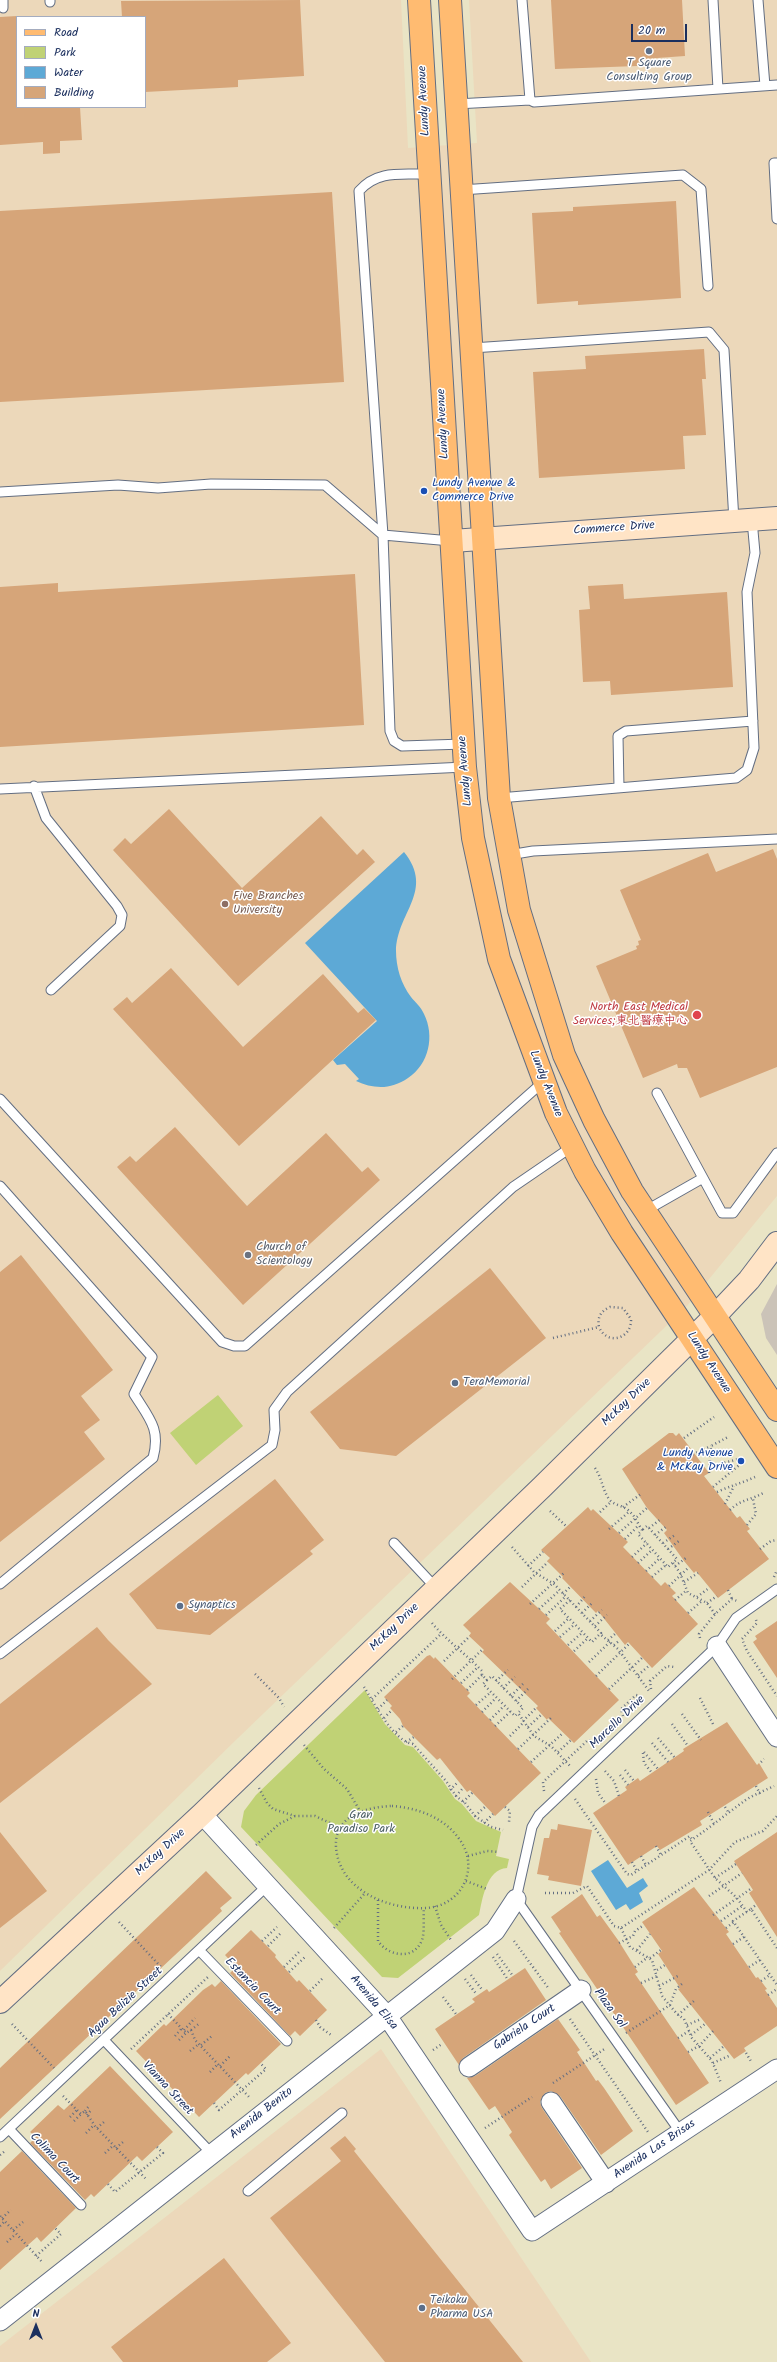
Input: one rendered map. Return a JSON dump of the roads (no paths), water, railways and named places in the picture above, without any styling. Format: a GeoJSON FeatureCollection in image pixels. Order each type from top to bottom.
{"type":"FeatureCollection","features":[{"type":"Feature","properties":{"kind":"main road","name":"Lundy Avenue"},"geometry":{"type":"LineString","coordinates":[[419,0],[465,767],[473,838],[499,958],[543,1082],[573,1146],[622,1233],[777,1467]]}},
{"type":"Feature","properties":{"kind":"main road"},"geometry":{"type":"LineString","coordinates":[[450,0],[499,798],[508,856],[519,910],[564,1055],[594,1120],[645,1211],[777,1410]]}},
{"type":"Feature","properties":{"kind":"main road"},"geometry":{"type":"LineString","coordinates":[[428,147],[458,145]]}},
{"type":"Feature","properties":{"kind":"street","name":"Commerce Drive"},"geometry":{"type":"LineString","coordinates":[[452,541],[482,537],[777,518]]}},
{"type":"Feature","properties":{"kind":"street","name":"McKay Drive"},"geometry":{"type":"LineString","coordinates":[[0,2002],[202,1814],[692,1339],[749,1280],[777,1242]]}},
{"type":"Feature","properties":{"kind":"street"},"geometry":{"type":"LineString","coordinates":[[709,1644],[777,1737]]}},
{"type":"Feature","properties":{"kind":"street","name":"Avenida Elisa"},"geometry":{"type":"LineString","coordinates":[[202,1814],[387,2016],[532,2232]]}},
{"type":"Feature","properties":{"kind":"street","name":"Avenida Benito"},"geometry":{"type":"LineString","coordinates":[[2,2316],[212,2154],[495,1931],[516,1899]]}},
{"type":"Feature","properties":{"kind":"street","name":"Gabriela Court"},"geometry":{"type":"LineString","coordinates":[[469,2066],[581,1990]]}},
{"type":"Feature","properties":{"kind":"street","name":"Avenida Las Brisas"},"geometry":{"type":"LineString","coordinates":[[532,2232],[777,2069]]}},
{"type":"Feature","properties":{"kind":"street"},"geometry":{"type":"LineString","coordinates":[[551,2102],[606,2183]]}},
{"type":"Feature","properties":{"kind":"lane"},"geometry":{"type":"LineString","coordinates":[[522,0],[530,100]]}},
{"type":"Feature","properties":{"kind":"lane"},"geometry":{"type":"LineString","coordinates":[[713,0],[718,89]]}},
{"type":"Feature","properties":{"kind":"lane"},"geometry":{"type":"LineString","coordinates":[[758,0],[765,86]]}},
{"type":"Feature","properties":{"kind":"lane"},"geometry":{"type":"LineString","coordinates":[[456,104],[530,100],[534,102],[777,85]]}},
{"type":"Feature","properties":{"kind":"lane"},"geometry":{"type":"LineString","coordinates":[[777,163],[774,164],[777,219]]}},
{"type":"Feature","properties":{"kind":"lane"},"geometry":{"type":"LineString","coordinates":[[429,174],[385,175],[368,180],[359,191],[383,535],[390,731],[394,741],[402,746],[415,748],[464,744]]}},
{"type":"Feature","properties":{"kind":"lane"},"geometry":{"type":"LineString","coordinates":[[461,190],[683,175],[701,188],[708,286]]}},
{"type":"Feature","properties":{"kind":"lane"},"geometry":{"type":"LineString","coordinates":[[471,348],[709,332],[724,350],[743,520],[754,553],[747,592],[753,722],[753,757],[747,770],[736,778],[499,798]]}},
{"type":"Feature","properties":{"kind":"lane"},"geometry":{"type":"LineString","coordinates":[[0,492],[118,485],[158,488],[211,484],[325,485],[383,535],[452,541]]}},
{"type":"Feature","properties":{"kind":"lane"},"geometry":{"type":"LineString","coordinates":[[619,788],[618,736],[626,731],[753,722]]}},
{"type":"Feature","properties":{"kind":"lane"},"geometry":{"type":"LineString","coordinates":[[0,789],[34,786],[465,767]]}},
{"type":"Feature","properties":{"kind":"lane"},"geometry":{"type":"LineString","coordinates":[[34,786],[46,818],[117,906],[122,915],[120,926],[51,990]]}},
{"type":"Feature","properties":{"kind":"lane"},"geometry":{"type":"LineString","coordinates":[[508,856],[533,851],[777,839]]}},
{"type":"Feature","properties":{"kind":"lane"},"geometry":{"type":"LineString","coordinates":[[0,1099],[222,1342],[234,1346],[245,1346],[543,1082]]}},
{"type":"Feature","properties":{"kind":"lane"},"geometry":{"type":"LineString","coordinates":[[657,1093],[722,1213],[733,1213],[777,1153]]}},
{"type":"Feature","properties":{"kind":"lane"},"geometry":{"type":"LineString","coordinates":[[0,1654],[272,1445],[274,1410],[287,1392],[513,1187],[573,1146]]}},
{"type":"Feature","properties":{"kind":"lane"},"geometry":{"type":"LineString","coordinates":[[645,1211],[703,1178]]}},
{"type":"Feature","properties":{"kind":"lane"},"geometry":{"type":"LineString","coordinates":[[0,1186],[152,1357],[134,1394],[154,1426],[157,1443],[152,1458],[0,1584]]}},
{"type":"Feature","properties":{"kind":"lane"},"geometry":{"type":"LineString","coordinates":[[394,1543],[436,1588]]}},
{"type":"Feature","properties":{"kind":"lane","name":"Marcello Drive"},"geometry":{"type":"LineString","coordinates":[[516,1899],[532,1827],[539,1815],[580,1776],[736,1618],[777,1589]]}},
{"type":"Feature","properties":{"kind":"lane","name":"Agua Belizie Street"},"geometry":{"type":"LineString","coordinates":[[0,2137],[268,1886]]}},
{"type":"Feature","properties":{"kind":"lane","name":"Plaza Sol"},"geometry":{"type":"LineString","coordinates":[[516,1899],[681,2133]]}},
{"type":"Feature","properties":{"kind":"lane","name":"Estancia Court"},"geometry":{"type":"LineString","coordinates":[[199,1950],[287,2041]]}},
{"type":"Feature","properties":{"kind":"lane","name":"Vianna Street"},"geometry":{"type":"LineString","coordinates":[[104,2040],[212,2154]]}},
{"type":"Feature","properties":{"kind":"lane"},"geometry":{"type":"LineString","coordinates":[[248,2191],[342,2113]]}},
{"type":"Feature","properties":{"kind":"lane","name":"Colima Court"},"geometry":{"type":"LineString","coordinates":[[9,2129],[81,2206]]}},
{"type":"Feature","properties":{"kind":"water"},"geometry":{"type":"Polygon","coordinates":[[[404,852],[413,866],[416,878],[412,902],[398,937],[396,951],[397,963],[404,987],[420,1007],[427,1022],[429,1031],[428,1049],[421,1065],[408,1078],[395,1085],[375,1087],[356,1081],[359,1079],[345,1064],[337,1065],[333,1060],[377,1021],[305,943],[404,852]]]}},
{"type":"Feature","properties":{"kind":"water"},"geometry":{"type":"Polygon","coordinates":[[[608,1860],[627,1888],[643,1878],[648,1886],[639,1893],[643,1902],[630,1910],[626,1904],[616,1910],[591,1871],[608,1860]]]}},
{"type":"Feature","properties":{"kind":"place","name":"T Square Consulting Group"},"geometry":{"type":"Point","coordinates":[649,51]}},
{"type":"Feature","properties":{"kind":"place","name":"Lundy Avenue & Commerce Drive"},"geometry":{"type":"Point","coordinates":[424,491]}},
{"type":"Feature","properties":{"kind":"place","name":"Five Branches University"},"geometry":{"type":"Point","coordinates":[225,904]}},
{"type":"Feature","properties":{"kind":"place","name":"North East Medical Services;東北醫療中心"},"geometry":{"type":"Point","coordinates":[697,1015]}},
{"type":"Feature","properties":{"kind":"place","name":"Church of Scientology"},"geometry":{"type":"Point","coordinates":[248,1255]}},
{"type":"Feature","properties":{"kind":"place","name":"TeraMemorial"},"geometry":{"type":"Point","coordinates":[455,1383]}},
{"type":"Feature","properties":{"kind":"place","name":"Lundy Avenue & McKay Drive"},"geometry":{"type":"Point","coordinates":[741,1461]}},
{"type":"Feature","properties":{"kind":"place","name":"Synaptics"},"geometry":{"type":"Point","coordinates":[180,1606]}},
{"type":"Feature","properties":{"kind":"place","name":"Teikoku Pharma USA"},"geometry":{"type":"Point","coordinates":[422,2308]}},
{"type":"Feature","properties":{"kind":"park label","name":"Gran Paradiso Park"},"geometry":{"type":"Point","coordinates":[361,1823]}}]}
